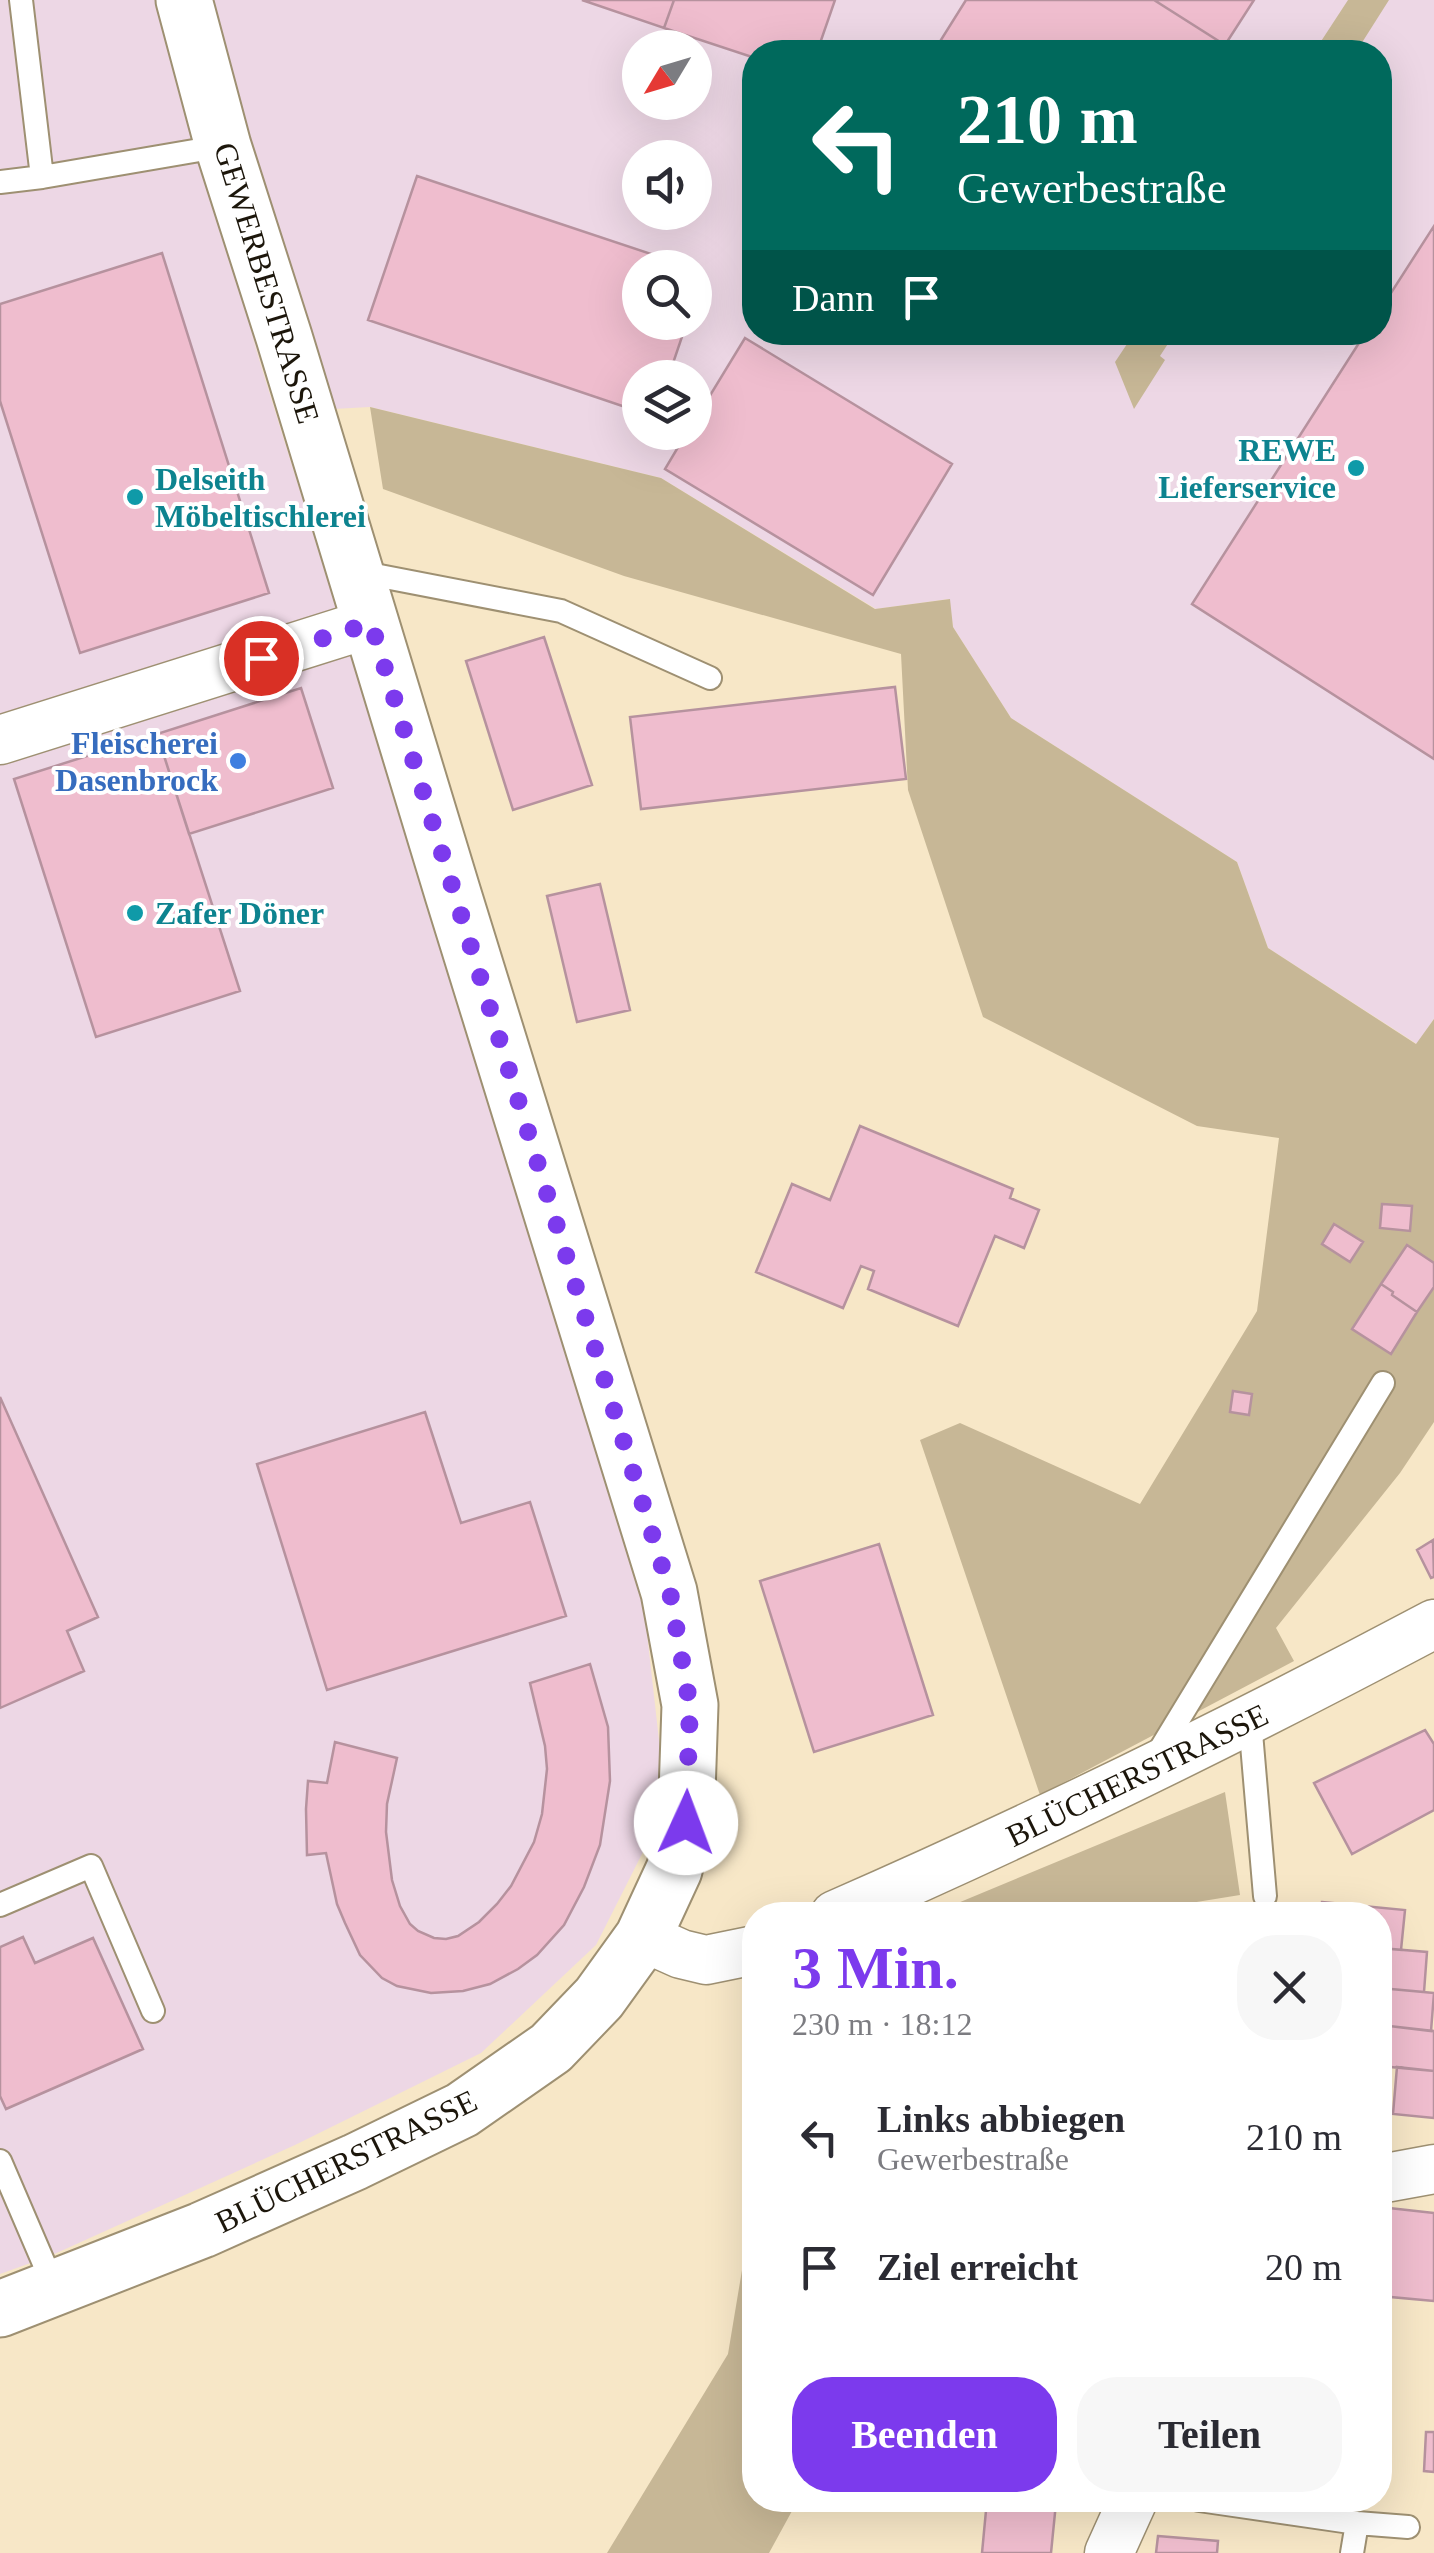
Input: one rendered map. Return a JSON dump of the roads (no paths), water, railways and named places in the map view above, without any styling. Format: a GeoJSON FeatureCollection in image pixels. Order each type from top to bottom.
{"type":"FeatureCollection","features":[{"type":"Feature","properties":{"kind":"street","name":"GEWERBESTRASSE"},"geometry":{"type":"LineString","coordinates":[[184,0],[223,146],[670,1592],[690,1706],[686,1823],[674,1870],[644,1937]]}},
{"type":"Feature","properties":{"kind":"street"},"geometry":{"type":"LineString","coordinates":[[0,740],[371,623]]}},
{"type":"Feature","properties":{"kind":"street","name":"BLÜCHERSTRASSE"},"geometry":{"type":"LineString","coordinates":[[865,1902],[960,1861],[1250,1722],[1434,1624]]}},
{"type":"Feature","properties":{"kind":"street"},"geometry":{"type":"LineString","coordinates":[[644,1937],[706,1960],[742,1953]]}},
{"type":"Feature","properties":{"kind":"street","name":"BLÜCHERSTRASSE"},"geometry":{"type":"LineString","coordinates":[[0,2309],[202,2230],[462,2110],[551,2048],[599,1998],[644,1937]]}},
{"type":"Feature","properties":{"kind":"street"},"geometry":{"type":"LineString","coordinates":[[1392,2177],[1434,2169]]}},
{"type":"Feature","properties":{"kind":"street"},"geometry":{"type":"LineString","coordinates":[[1109,2553],[1128,2512]]}},
{"type":"Feature","properties":{"kind":"lane"},"geometry":{"type":"LineString","coordinates":[[21,0],[42,178]]}},
{"type":"Feature","properties":{"kind":"lane"},"geometry":{"type":"LineString","coordinates":[[0,182],[223,146]]}},
{"type":"Feature","properties":{"kind":"lane"},"geometry":{"type":"LineString","coordinates":[[355,572],[561,612],[710,678]]}},
{"type":"Feature","properties":{"kind":"lane"},"geometry":{"type":"LineString","coordinates":[[1148,1769],[1383,1383]]}},
{"type":"Feature","properties":{"kind":"lane"},"geometry":{"type":"LineString","coordinates":[[1250,1722],[1265,1896]]}},
{"type":"Feature","properties":{"kind":"lane"},"geometry":{"type":"LineString","coordinates":[[0,1906],[91,1866],[153,2011]]}},
{"type":"Feature","properties":{"kind":"lane"},"geometry":{"type":"LineString","coordinates":[[0,2161],[56,2288]]}},
{"type":"Feature","properties":{"kind":"lane"},"geometry":{"type":"LineString","coordinates":[[1281,2512],[1408,2527]]}},
{"type":"Feature","properties":{"kind":"lane"},"geometry":{"type":"LineString","coordinates":[[1352,2553],[1357,2523]]}},
{"type":"Feature","properties":{"kind":"place","name":"REWE Lieferservice"},"geometry":{"type":"Point","coordinates":[1356,468]}},
{"type":"Feature","properties":{"kind":"place","name":"Delseith Möbeltischlerei"},"geometry":{"type":"Point","coordinates":[135,497]}},
{"type":"Feature","properties":{"kind":"place","name":"Fleischerei Dasenbrock"},"geometry":{"type":"Point","coordinates":[238,761]}},
{"type":"Feature","properties":{"kind":"place","name":"Zafer Döner"},"geometry":{"type":"Point","coordinates":[135,913]}}]}
